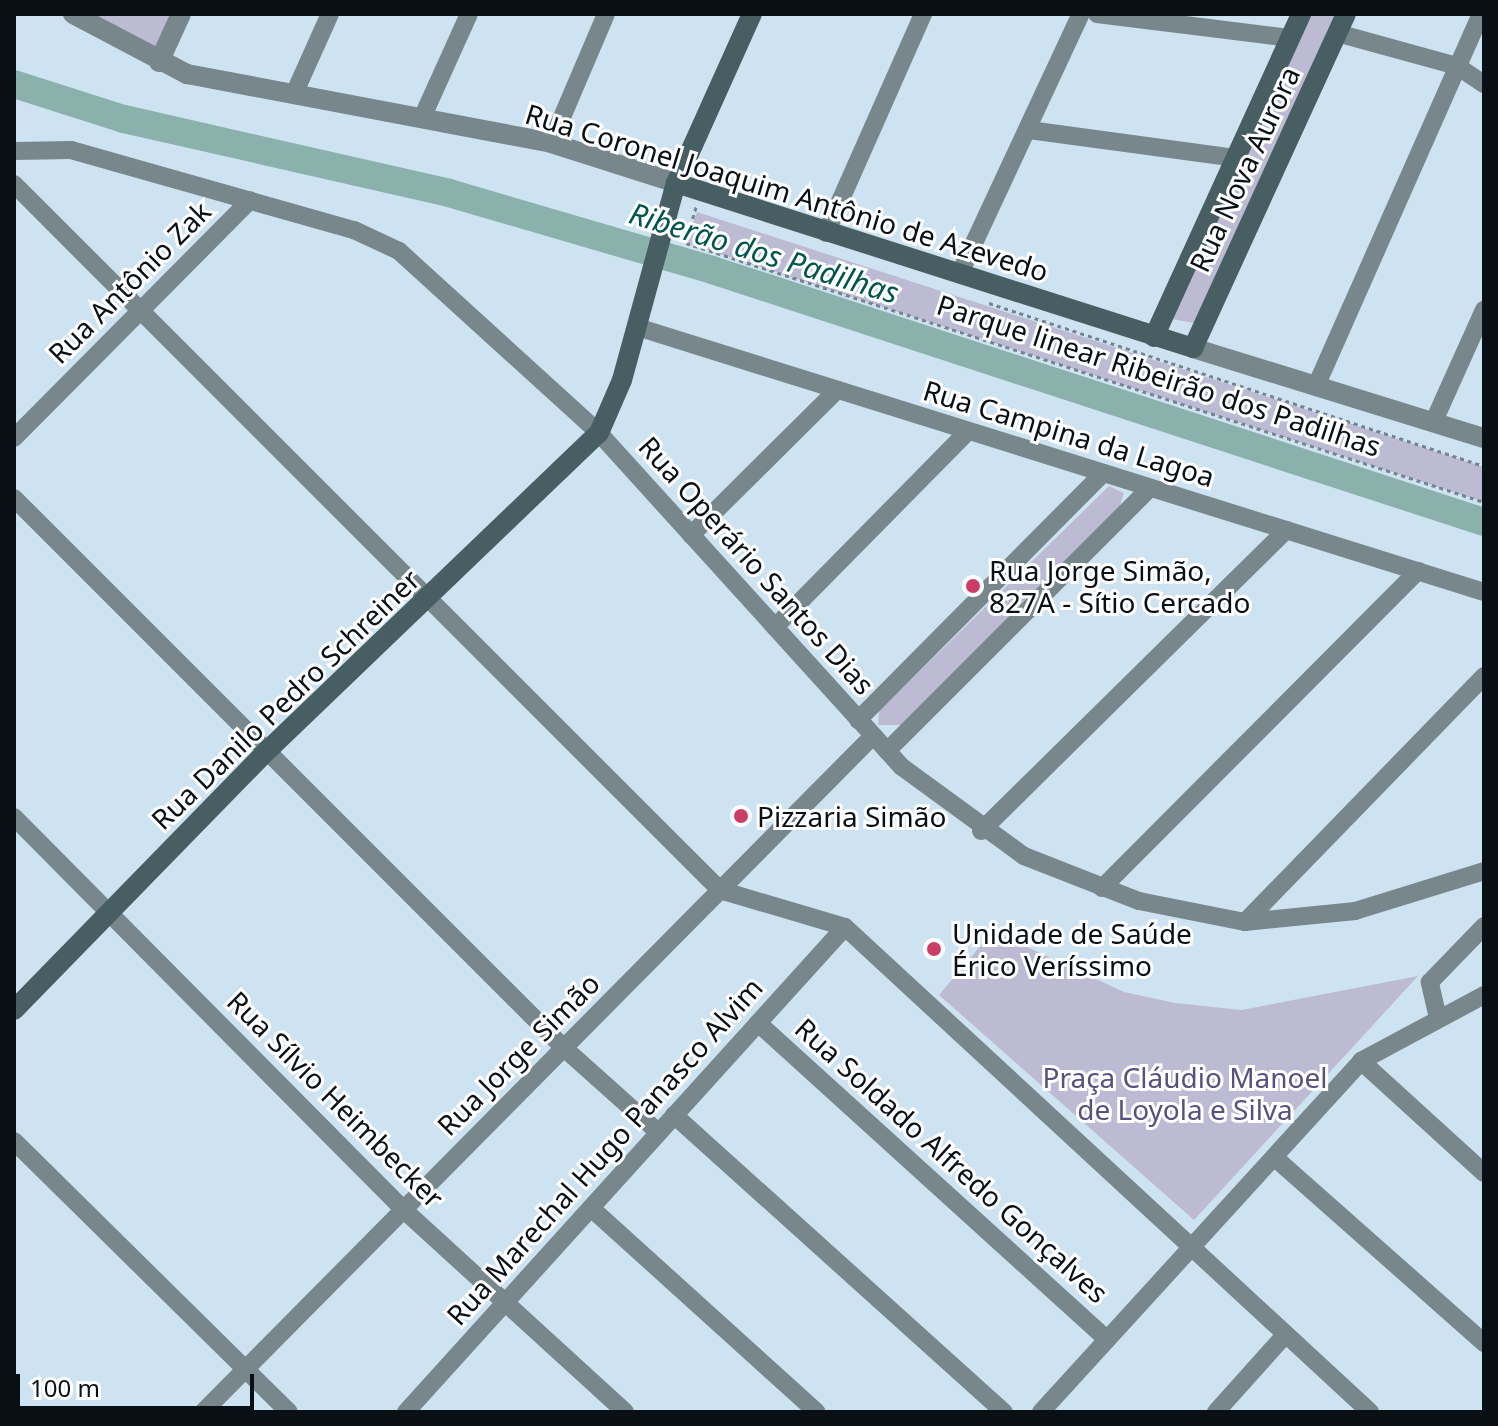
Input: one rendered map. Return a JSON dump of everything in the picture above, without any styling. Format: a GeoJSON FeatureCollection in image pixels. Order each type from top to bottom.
{"type":"FeatureCollection","features":[{"type":"Feature","properties":{"kind":"main road"},"geometry":{"type":"LineString","coordinates":[[599,433],[637,327],[676,183],[752,14]]}},
{"type":"Feature","properties":{"kind":"main road","name":"Rua Nova Aurora"},"geometry":{"type":"LineString","coordinates":[[1154,337],[1301,14]]}},
{"type":"Feature","properties":{"kind":"main road","name":"Rua Nova Aurora"},"geometry":{"type":"LineString","coordinates":[[1193,348],[1346,14]]}},
{"type":"Feature","properties":{"kind":"main road"},"geometry":{"type":"LineString","coordinates":[[689,156],[699,190]]}},
{"type":"Feature","properties":{"kind":"main road","name":"Rua Coronel Joaquim Antônio de Azevedo"},"geometry":{"type":"LineString","coordinates":[[676,183],[1193,348]]}},
{"type":"Feature","properties":{"kind":"main road","name":"Rua Danilo Pedro Schreiner"},"geometry":{"type":"LineString","coordinates":[[14,1010],[269,749],[599,433]]}},
{"type":"Feature","properties":{"kind":"street","name":"Rua Coronel Joaquim Antônio de Azevedo"},"geometry":{"type":"LineString","coordinates":[[73,14],[159,62],[233,87],[294,94],[551,143],[676,183]]}},
{"type":"Feature","properties":{"kind":"street"},"geometry":{"type":"LineString","coordinates":[[159,62],[181,14]]}},
{"type":"Feature","properties":{"kind":"street"},"geometry":{"type":"LineString","coordinates":[[294,94],[330,14]]}},
{"type":"Feature","properties":{"kind":"street"},"geometry":{"type":"LineString","coordinates":[[422,118],[469,14]]}},
{"type":"Feature","properties":{"kind":"street"},"geometry":{"type":"LineString","coordinates":[[551,143],[606,14]]}},
{"type":"Feature","properties":{"kind":"street"},"geometry":{"type":"LineString","coordinates":[[826,233],[923,14]]}},
{"type":"Feature","properties":{"kind":"street"},"geometry":{"type":"LineString","coordinates":[[960,273],[1081,14]]}},
{"type":"Feature","properties":{"kind":"street"},"geometry":{"type":"LineString","coordinates":[[1097,14],[1290,38]]}},
{"type":"Feature","properties":{"kind":"street"},"geometry":{"type":"LineString","coordinates":[[1317,384],[1481,14]]}},
{"type":"Feature","properties":{"kind":"street"},"geometry":{"type":"LineString","coordinates":[[1337,33],[1457,66],[1484,84]]}},
{"type":"Feature","properties":{"kind":"street"},"geometry":{"type":"LineString","coordinates":[[1029,130],[1235,158]]}},
{"type":"Feature","properties":{"kind":"street","name":"Rua Operário Santos Dias"},"geometry":{"type":"LineString","coordinates":[[14,151],[71,150],[354,230],[399,251],[599,433],[887,751],[981,831],[1102,888],[1176,912],[1245,922],[1367,908],[1484,871]]}},
{"type":"Feature","properties":{"kind":"street"},"geometry":{"type":"LineString","coordinates":[[14,184],[431,597],[720,890],[845,927],[1190,1249],[1370,1412]]}},
{"type":"Feature","properties":{"kind":"street","name":"Rua Antônio Zak"},"geometry":{"type":"LineString","coordinates":[[14,438],[250,200]]}},
{"type":"Feature","properties":{"kind":"street"},"geometry":{"type":"LineString","coordinates":[[1434,421],[1484,310]]}},
{"type":"Feature","properties":{"kind":"street","name":"Rua Campina da Lagoa"},"geometry":{"type":"LineString","coordinates":[[637,327],[1484,592]]}},
{"type":"Feature","properties":{"kind":"street","name":"Rua Coronel Joaquim Antônio de Azevedo"},"geometry":{"type":"LineString","coordinates":[[1193,348],[1484,438]]}},
{"type":"Feature","properties":{"kind":"street"},"geometry":{"type":"LineString","coordinates":[[691,535],[837,390]]}},
{"type":"Feature","properties":{"kind":"street"},"geometry":{"type":"LineString","coordinates":[[775,627],[968,431]]}},
{"type":"Feature","properties":{"kind":"street"},"geometry":{"type":"LineString","coordinates":[[858,720],[1103,473]]}},
{"type":"Feature","properties":{"kind":"street"},"geometry":{"type":"LineString","coordinates":[[887,751],[1150,488]]}},
{"type":"Feature","properties":{"kind":"street"},"geometry":{"type":"LineString","coordinates":[[14,498],[269,749],[564,1048],[659,1133]]}},
{"type":"Feature","properties":{"kind":"street"},"geometry":{"type":"LineString","coordinates":[[981,831],[1286,530]]}},
{"type":"Feature","properties":{"kind":"street"},"geometry":{"type":"LineString","coordinates":[[1102,888],[1418,571]]}},
{"type":"Feature","properties":{"kind":"street"},"geometry":{"type":"LineString","coordinates":[[1245,922],[1484,676]]}},
{"type":"Feature","properties":{"kind":"street","name":"Rua Jorge Simão"},"geometry":{"type":"LineString","coordinates":[[203,1412],[873,736]]}},
{"type":"Feature","properties":{"kind":"street","name":"Rua Sílvio Heimbecker"},"geometry":{"type":"LineString","coordinates":[[14,817],[404,1210],[625,1412]]}},
{"type":"Feature","properties":{"kind":"street"},"geometry":{"type":"LineString","coordinates":[[1438,1018],[1430,982],[1484,926]]}},
{"type":"Feature","properties":{"kind":"street","name":"Rua Marechal Hugo Panasco Alvim"},"geometry":{"type":"LineString","coordinates":[[416,1409],[505,1302],[845,927]]}},
{"type":"Feature","properties":{"kind":"street"},"geometry":{"type":"LineString","coordinates":[[1041,1412],[1361,1061],[1483,996]]}},
{"type":"Feature","properties":{"kind":"street","name":"Rua Soldado Alfredo Gonçalves"},"geometry":{"type":"LineString","coordinates":[[758,1023],[1107,1339]]}},
{"type":"Feature","properties":{"kind":"street"},"geometry":{"type":"LineString","coordinates":[[1361,1061],[1484,1173]]}},
{"type":"Feature","properties":{"kind":"street"},"geometry":{"type":"LineString","coordinates":[[674,1115],[1004,1412]]}},
{"type":"Feature","properties":{"kind":"street"},"geometry":{"type":"LineString","coordinates":[[14,1141],[289,1412]]}},
{"type":"Feature","properties":{"kind":"street"},"geometry":{"type":"LineString","coordinates":[[1274,1157],[1484,1343]]}},
{"type":"Feature","properties":{"kind":"street"},"geometry":{"type":"LineString","coordinates":[[591,1208],[817,1412]]}},
{"type":"Feature","properties":{"kind":"street"},"geometry":{"type":"LineString","coordinates":[[1216,1412],[1285,1335]]}},
{"type":"Feature","properties":{"kind":"path","name":"Parque linear Ribeirão dos Padilhas"},"geometry":{"type":"LineString","coordinates":[[711,212],[696,207],[686,243],[1484,502]]}},
{"type":"Feature","properties":{"kind":"path","name":"Parque linear Ribeirão dos Padilhas"},"geometry":{"type":"LineString","coordinates":[[984,302],[1484,466]]}},
{"type":"Feature","properties":{"kind":"green space"},"geometry":{"type":"Polygon","coordinates":[[[87,14],[173,14],[155,53],[87,14]]]}},
{"type":"Feature","properties":{"kind":"green space"},"geometry":{"type":"Polygon","coordinates":[[[1311,14],[1335,14],[1194,323],[1172,319],[1311,14]]]}},
{"type":"Feature","properties":{"kind":"green space"},"geometry":{"type":"Polygon","coordinates":[[[697,212],[1484,467],[1484,502],[686,243],[697,212]]]}},
{"type":"Feature","properties":{"kind":"green space"},"geometry":{"type":"Polygon","coordinates":[[[1109,486],[1124,493],[1119,508],[901,725],[878,725],[879,711],[1109,486]]]}},
{"type":"Feature","properties":{"kind":"green space","name":"Praça Cláudio Manoel de Loyola e Silva"},"geometry":{"type":"Polygon","coordinates":[[[993,931],[1124,992],[1175,1003],[1242,1010],[1418,976],[1194,1220],[939,995],[993,931]]]}},
{"type":"Feature","properties":{"kind":"waterway","name":"Riberão dos Padilhas"},"geometry":{"type":"LineString","coordinates":[[14,84],[124,119],[449,193],[712,270],[1484,522]]}},
{"type":"Feature","properties":{"kind":"place","name":"Rua Jorge Simão, 827A - Sítio Cercado"},"geometry":{"type":"Point","coordinates":[973,586]}},
{"type":"Feature","properties":{"kind":"place","name":"Pizzaria Simão"},"geometry":{"type":"Point","coordinates":[741,816]}},
{"type":"Feature","properties":{"kind":"place","name":"Unidade de Saúde Érico Veríssimo"},"geometry":{"type":"Point","coordinates":[934,949]}}]}
